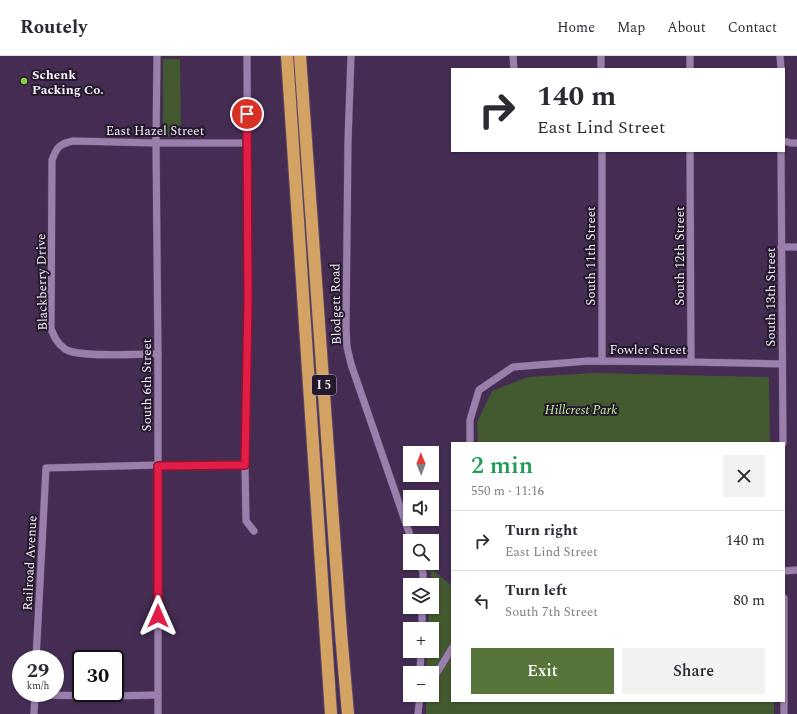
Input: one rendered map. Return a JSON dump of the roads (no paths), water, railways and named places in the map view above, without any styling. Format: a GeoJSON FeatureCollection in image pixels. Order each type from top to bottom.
{"type":"FeatureCollection","features":[{"type":"Feature","properties":{"kind":"highway","name":"I 5"},"geometry":{"type":"LineString","coordinates":[[286,56],[331,714]]}},
{"type":"Feature","properties":{"kind":"highway","name":"I 5"},"geometry":{"type":"LineString","coordinates":[[300,56],[348,714]]}},
{"type":"Feature","properties":{"kind":"street","name":"South 6th Street"},"geometry":{"type":"LineString","coordinates":[[157,56],[158,714]]}},
{"type":"Feature","properties":{"kind":"street"},"geometry":{"type":"LineString","coordinates":[[248,56],[248,302],[245,465],[246,521],[254,531]]}},
{"type":"Feature","properties":{"kind":"street","name":"Blodgett Road"},"geometry":{"type":"LineString","coordinates":[[351,56],[348,149],[347,347],[351,364],[410,534]]}},
{"type":"Feature","properties":{"kind":"street"},"geometry":{"type":"LineString","coordinates":[[513,56],[514,68]]}},
{"type":"Feature","properties":{"kind":"street"},"geometry":{"type":"LineString","coordinates":[[601,56],[601,68]]}},
{"type":"Feature","properties":{"kind":"street"},"geometry":{"type":"LineString","coordinates":[[690,56],[690,68]]}},
{"type":"Feature","properties":{"kind":"street"},"geometry":{"type":"LineString","coordinates":[[780,56],[781,68]]}},
{"type":"Feature","properties":{"kind":"street","name":"East Hazel Street"},"geometry":{"type":"LineString","coordinates":[[63,143],[73,141],[247,143]]}},
{"type":"Feature","properties":{"kind":"street"},"geometry":{"type":"LineString","coordinates":[[785,141],[797,143]]}},
{"type":"Feature","properties":{"kind":"street","name":"Blackberry Drive"},"geometry":{"type":"LineString","coordinates":[[63,143],[56,150],[52,160],[51,329],[56,341],[66,350],[73,352],[90,354],[158,354]]}},
{"type":"Feature","properties":{"kind":"street","name":"South 11th Street"},"geometry":{"type":"LineString","coordinates":[[602,152],[602,361]]}},
{"type":"Feature","properties":{"kind":"street","name":"South 12th Street"},"geometry":{"type":"LineString","coordinates":[[690,152],[691,362]]}},
{"type":"Feature","properties":{"kind":"street","name":"South 13th Street"},"geometry":{"type":"LineString","coordinates":[[781,152],[783,442]]}},
{"type":"Feature","properties":{"kind":"street"},"geometry":{"type":"LineString","coordinates":[[781,247],[797,247]]}},
{"type":"Feature","properties":{"kind":"street","name":"Fowler Street"},"geometry":{"type":"LineString","coordinates":[[470,442],[470,420],[479,390],[513,367],[588,361],[782,364]]}},
{"type":"Feature","properties":{"kind":"street"},"geometry":{"type":"LineString","coordinates":[[158,466],[245,465]]}},
{"type":"Feature","properties":{"kind":"street","name":"Railroad Avenue"},"geometry":{"type":"LineString","coordinates":[[36,650],[46,468],[158,466]]}},
{"type":"Feature","properties":{"kind":"street"},"geometry":{"type":"LineString","coordinates":[[785,571],[797,570]]}},
{"type":"Feature","properties":{"kind":"street"},"geometry":{"type":"LineString","coordinates":[[439,669],[451,650]]}},
{"type":"Feature","properties":{"kind":"street"},"geometry":{"type":"LineString","coordinates":[[64,695],[158,695]]}},
{"type":"Feature","properties":{"kind":"street"},"geometry":{"type":"LineString","coordinates":[[34,714],[35,702]]}},
{"type":"Feature","properties":{"kind":"street"},"geometry":{"type":"LineString","coordinates":[[418,714],[420,702]]}},
{"type":"Feature","properties":{"kind":"street"},"geometry":{"type":"LineString","coordinates":[[784,702],[784,714]]}},
{"type":"Feature","properties":{"kind":"place","name":"Schenk Packing Co."},"geometry":{"type":"Point","coordinates":[24,81]}},
{"type":"Feature","properties":{"kind":"park label","name":"Hillcrest Park"},"geometry":{"type":"Point","coordinates":[581,409]}}]}
